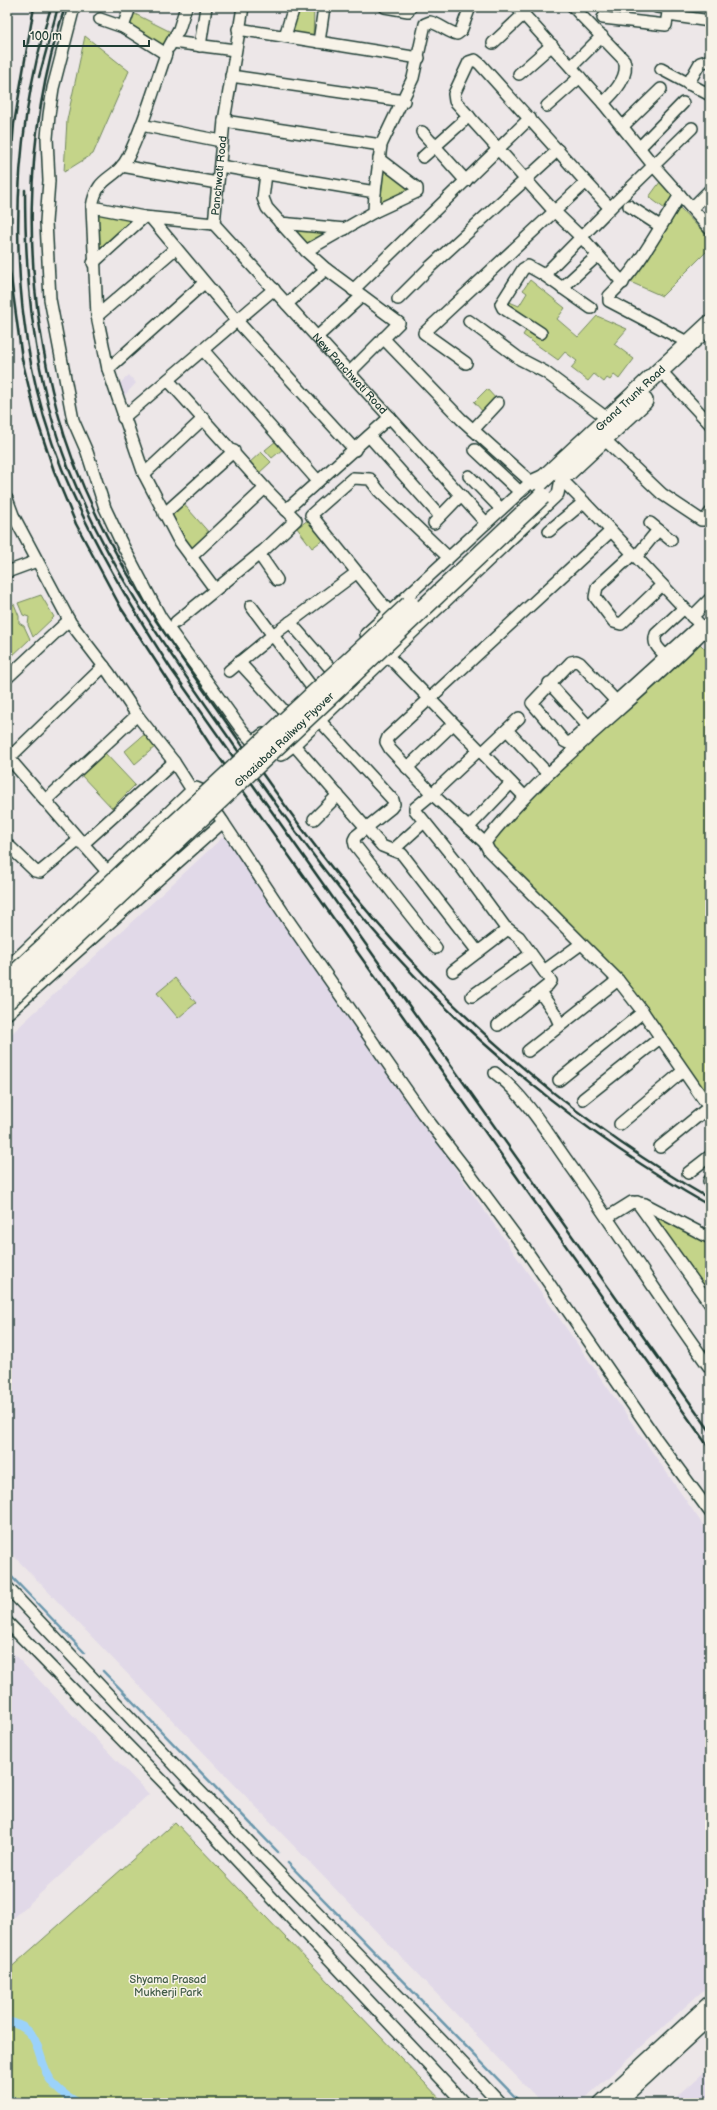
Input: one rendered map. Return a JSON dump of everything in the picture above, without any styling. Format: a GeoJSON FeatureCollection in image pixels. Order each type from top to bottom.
{"type":"FeatureCollection","features":[{"type":"Feature","properties":{"kind":"highway","name":"Grand Trunk Road"},"geometry":{"type":"LineString","coordinates":[[556,476],[604,439],[664,375],[689,343],[710,324]]}},
{"type":"Feature","properties":{"kind":"highway","name":"Grand Trunk Road"},"geometry":{"type":"LineString","coordinates":[[556,476],[608,419],[710,340]]}},
{"type":"Feature","properties":{"kind":"highway","name":"Ghaziabad Railway Flyover"},"geometry":{"type":"LineString","coordinates":[[7,981],[537,487],[556,476]]}},
{"type":"Feature","properties":{"kind":"highway","name":"Ghaziabad Railway Flyover"},"geometry":{"type":"LineString","coordinates":[[7,1001],[537,487]]}},
{"type":"Feature","properties":{"kind":"main road"},"geometry":{"type":"LineString","coordinates":[[601,2103],[710,2003]]}},
{"type":"Feature","properties":{"kind":"main road"},"geometry":{"type":"LineString","coordinates":[[617,2103],[710,2016]]}},
{"type":"Feature","properties":{"kind":"street"},"geometry":{"type":"LineString","coordinates":[[74,7],[49,114],[47,138],[49,181],[46,222],[50,298],[73,420],[87,452],[106,508],[120,542],[161,618],[242,730],[253,742],[264,734],[265,729],[501,509],[520,492],[537,487]]}},
{"type":"Feature","properties":{"kind":"street"},"geometry":{"type":"LineString","coordinates":[[123,27],[130,7]]}},
{"type":"Feature","properties":{"kind":"street"},"geometry":{"type":"LineString","coordinates":[[186,7],[179,29],[166,54],[142,125],[127,159],[122,166],[101,183],[94,193],[92,207],[93,263],[97,316],[108,369],[123,418],[144,474],[164,514],[178,539],[215,589]]}},
{"type":"Feature","properties":{"kind":"street"},"geometry":{"type":"LineString","coordinates":[[200,46],[206,7]]}},
{"type":"Feature","properties":{"kind":"street","name":"Panchwati Road"},"geometry":{"type":"LineString","coordinates":[[92,207],[147,217],[214,224],[221,141],[238,29],[243,7]]}},
{"type":"Feature","properties":{"kind":"street"},"geometry":{"type":"LineString","coordinates":[[285,36],[294,7]]}},
{"type":"Feature","properties":{"kind":"street"},"geometry":{"type":"LineString","coordinates":[[319,42],[324,7]]}},
{"type":"Feature","properties":{"kind":"street"},"geometry":{"type":"LineString","coordinates":[[385,7],[405,11],[408,11],[410,7]]}},
{"type":"Feature","properties":{"kind":"street"},"geometry":{"type":"LineString","coordinates":[[374,212],[378,159],[381,145],[404,101],[413,78],[419,58],[425,24],[430,22],[434,23],[450,33],[457,34],[461,31],[470,7]]}},
{"type":"Feature","properties":{"kind":"street"},"geometry":{"type":"LineString","coordinates":[[573,7],[624,60],[626,66],[620,86],[603,103]]}},
{"type":"Feature","properties":{"kind":"street"},"geometry":{"type":"LineString","coordinates":[[603,18],[666,25],[666,9],[710,21]]}},
{"type":"Feature","properties":{"kind":"street"},"geometry":{"type":"LineString","coordinates":[[493,43],[520,11],[580,76],[653,165],[710,229]]}},
{"type":"Feature","properties":{"kind":"street"},"geometry":{"type":"LineString","coordinates":[[100,19],[123,27],[166,54]]}},
{"type":"Feature","properties":{"kind":"street"},"geometry":{"type":"LineString","coordinates":[[238,29],[419,58]]}},
{"type":"Feature","properties":{"kind":"street"},"geometry":{"type":"LineString","coordinates":[[571,67],[602,36]]}},
{"type":"Feature","properties":{"kind":"street"},"geometry":{"type":"LineString","coordinates":[[172,42],[235,50]]}},
{"type":"Feature","properties":{"kind":"street"},"geometry":{"type":"LineString","coordinates":[[519,74],[552,45]]}},
{"type":"Feature","properties":{"kind":"street"},"geometry":{"type":"LineString","coordinates":[[610,208],[480,64],[475,60],[469,62],[454,94],[455,101],[554,211],[581,237],[623,283]]}},
{"type":"Feature","properties":{"kind":"street"},"geometry":{"type":"LineString","coordinates":[[688,84],[700,63],[710,60]]}},
{"type":"Feature","properties":{"kind":"street"},"geometry":{"type":"LineString","coordinates":[[661,69],[710,95]]}},
{"type":"Feature","properties":{"kind":"street"},"geometry":{"type":"LineString","coordinates":[[231,76],[404,101]]}},
{"type":"Feature","properties":{"kind":"street"},"geometry":{"type":"LineString","coordinates":[[547,106],[580,76]]}},
{"type":"Feature","properties":{"kind":"street"},"geometry":{"type":"LineString","coordinates":[[622,127],[660,89]]}},
{"type":"Feature","properties":{"kind":"street"},"geometry":{"type":"LineString","coordinates":[[639,148],[683,103]]}},
{"type":"Feature","properties":{"kind":"street"},"geometry":{"type":"LineString","coordinates":[[423,157],[469,116]]}},
{"type":"Feature","properties":{"kind":"street"},"geometry":{"type":"LineString","coordinates":[[317,337],[466,181],[530,118]]}},
{"type":"Feature","properties":{"kind":"street"},"geometry":{"type":"LineString","coordinates":[[224,121],[381,145]]}},
{"type":"Feature","properties":{"kind":"street"},"geometry":{"type":"LineString","coordinates":[[142,125],[221,141]]}},
{"type":"Feature","properties":{"kind":"street"},"geometry":{"type":"LineString","coordinates":[[544,276],[653,165],[692,128]]}},
{"type":"Feature","properties":{"kind":"street"},"geometry":{"type":"LineString","coordinates":[[422,132],[466,181]]}},
{"type":"Feature","properties":{"kind":"street"},"geometry":{"type":"LineString","coordinates":[[398,299],[431,266],[558,150]]}},
{"type":"Feature","properties":{"kind":"street"},"geometry":{"type":"LineString","coordinates":[[306,251],[374,212],[417,192],[417,188],[378,159]]}},
{"type":"Feature","properties":{"kind":"street"},"geometry":{"type":"LineString","coordinates":[[122,166],[217,183]]}},
{"type":"Feature","properties":{"kind":"street"},"geometry":{"type":"LineString","coordinates":[[220,166],[375,192]]}},
{"type":"Feature","properties":{"kind":"street"},"geometry":{"type":"LineString","coordinates":[[266,174],[264,204],[280,223],[306,251],[326,269],[399,322],[349,373]]}},
{"type":"Feature","properties":{"kind":"street"},"geometry":{"type":"LineString","coordinates":[[466,363],[424,333],[586,182]]}},
{"type":"Feature","properties":{"kind":"street"},"geometry":{"type":"LineString","coordinates":[[692,208],[710,190]]}},
{"type":"Feature","properties":{"kind":"street"},"geometry":{"type":"LineString","coordinates":[[680,195],[623,283],[609,296],[609,301],[689,343]]}},
{"type":"Feature","properties":{"kind":"street"},"geometry":{"type":"LineString","coordinates":[[629,206],[660,226]]}},
{"type":"Feature","properties":{"kind":"street"},"geometry":{"type":"LineString","coordinates":[[93,263],[147,217],[176,248],[204,283],[237,320],[355,450]]}},
{"type":"Feature","properties":{"kind":"street"},"geometry":{"type":"LineString","coordinates":[[280,223],[345,229]]}},
{"type":"Feature","properties":{"kind":"street","name":"New Panchwati Road"},"geometry":{"type":"LineString","coordinates":[[214,224],[486,523]]}},
{"type":"Feature","properties":{"kind":"street"},"geometry":{"type":"LineString","coordinates":[[97,316],[176,248]]}},
{"type":"Feature","properties":{"kind":"street"},"geometry":{"type":"LineString","coordinates":[[562,288],[597,256]]}},
{"type":"Feature","properties":{"kind":"street"},"geometry":{"type":"LineString","coordinates":[[541,334],[501,304],[523,269],[528,266],[532,267],[591,308]]}},
{"type":"Feature","properties":{"kind":"street"},"geometry":{"type":"LineString","coordinates":[[287,304],[326,269]]}},
{"type":"Feature","properties":{"kind":"street"},"geometry":{"type":"LineString","coordinates":[[108,369],[204,283]]}},
{"type":"Feature","properties":{"kind":"street"},"geometry":{"type":"LineString","coordinates":[[123,418],[274,289]]}},
{"type":"Feature","properties":{"kind":"street"},"geometry":{"type":"LineString","coordinates":[[469,321],[520,359],[544,372],[608,419]]}},
{"type":"Feature","properties":{"kind":"street"},"geometry":{"type":"LineString","coordinates":[[383,338],[473,430],[537,487]]}},
{"type":"Feature","properties":{"kind":"street"},"geometry":{"type":"LineString","coordinates":[[202,350],[318,481]]}},
{"type":"Feature","properties":{"kind":"street"},"geometry":{"type":"LineString","coordinates":[[664,375],[710,424]]}},
{"type":"Feature","properties":{"kind":"street"},"geometry":{"type":"LineString","coordinates":[[168,380],[234,451],[265,488],[296,520],[259,554],[176,622]]}},
{"type":"Feature","properties":{"kind":"street"},"geometry":{"type":"LineString","coordinates":[[473,430],[498,403]]}},
{"type":"Feature","properties":{"kind":"street"},"geometry":{"type":"LineString","coordinates":[[286,510],[355,450],[390,417]]}},
{"type":"Feature","properties":{"kind":"street"},"geometry":{"type":"LineString","coordinates":[[144,474],[204,418]]}},
{"type":"Feature","properties":{"kind":"street"},"geometry":{"type":"LineString","coordinates":[[369,436],[437,519],[461,495]]}},
{"type":"Feature","properties":{"kind":"street"},"geometry":{"type":"LineString","coordinates":[[604,439],[662,494],[701,520],[704,520],[710,513]]}},
{"type":"Feature","properties":{"kind":"street"},"geometry":{"type":"LineString","coordinates":[[475,450],[520,492]]}},
{"type":"Feature","properties":{"kind":"street"},"geometry":{"type":"LineString","coordinates":[[164,514],[234,451]]}},
{"type":"Feature","properties":{"kind":"street"},"geometry":{"type":"LineString","coordinates":[[469,476],[501,509]]}},
{"type":"Feature","properties":{"kind":"street"},"geometry":{"type":"LineString","coordinates":[[264,734],[279,754],[284,754],[558,494],[556,476]]}},
{"type":"Feature","properties":{"kind":"street"},"geometry":{"type":"LineString","coordinates":[[556,476],[584,502],[702,627]]}},
{"type":"Feature","properties":{"kind":"street"},"geometry":{"type":"LineString","coordinates":[[408,636],[311,515],[353,478],[370,479],[379,491],[448,557]]}},
{"type":"Feature","properties":{"kind":"street"},"geometry":{"type":"LineString","coordinates":[[191,557],[265,488]]}},
{"type":"Feature","properties":{"kind":"street"},"geometry":{"type":"LineString","coordinates":[[7,499],[10,516],[37,561],[69,620],[104,666],[137,715],[174,762],[192,790]]}},
{"type":"Feature","properties":{"kind":"street"},"geometry":{"type":"LineString","coordinates":[[550,530],[584,502]]}},
{"type":"Feature","properties":{"kind":"street"},"geometry":{"type":"LineString","coordinates":[[662,585],[621,624],[614,622],[595,597],[597,587],[635,555],[654,527],[671,540]]}},
{"type":"Feature","properties":{"kind":"street"},"geometry":{"type":"LineString","coordinates":[[611,531],[388,737],[386,742],[407,768],[432,794],[485,843],[489,851],[618,980],[643,1012],[709,1108],[660,1147]]}},
{"type":"Feature","properties":{"kind":"street"},"geometry":{"type":"LineString","coordinates":[[259,554],[277,580]]}},
{"type":"Feature","properties":{"kind":"street"},"geometry":{"type":"LineString","coordinates":[[7,572],[37,561]]}},
{"type":"Feature","properties":{"kind":"street"},"geometry":{"type":"LineString","coordinates":[[229,671],[273,635],[356,573]]}},
{"type":"Feature","properties":{"kind":"street"},"geometry":{"type":"LineString","coordinates":[[485,843],[525,797],[572,750],[673,662],[702,627],[710,599]]}},
{"type":"Feature","properties":{"kind":"street"},"geometry":{"type":"LineString","coordinates":[[251,606],[311,686]]}},
{"type":"Feature","properties":{"kind":"street"},"geometry":{"type":"LineString","coordinates":[[666,656],[655,645],[654,639],[656,634],[684,608]]}},
{"type":"Feature","properties":{"kind":"street"},"geometry":{"type":"LineString","coordinates":[[7,678],[69,620]]}},
{"type":"Feature","properties":{"kind":"street"},"geometry":{"type":"LineString","coordinates":[[290,622],[330,668]]}},
{"type":"Feature","properties":{"kind":"street"},"geometry":{"type":"LineString","coordinates":[[616,701],[580,663],[576,661],[571,662],[549,683],[532,703],[559,735],[568,742],[572,741],[666,656],[702,627]]}},
{"type":"Feature","properties":{"kind":"street"},"geometry":{"type":"LineString","coordinates":[[388,656],[525,797]]}},
{"type":"Feature","properties":{"kind":"street"},"geometry":{"type":"LineString","coordinates":[[239,662],[284,711]]}},
{"type":"Feature","properties":{"kind":"street"},"geometry":{"type":"LineString","coordinates":[[104,666],[8,757],[133,901]]}},
{"type":"Feature","properties":{"kind":"street"},"geometry":{"type":"LineString","coordinates":[[549,683],[588,726]]}},
{"type":"Feature","properties":{"kind":"street"},"geometry":{"type":"LineString","coordinates":[[45,801],[137,715]]}},
{"type":"Feature","properties":{"kind":"street"},"geometry":{"type":"LineString","coordinates":[[498,1025],[551,983],[551,981],[519,937],[513,931],[508,929],[461,867],[424,822],[415,808],[519,718]]}},
{"type":"Feature","properties":{"kind":"street"},"geometry":{"type":"LineString","coordinates":[[320,721],[393,800],[394,804],[392,808],[356,836],[354,840],[355,845],[436,948]]}},
{"type":"Feature","properties":{"kind":"street"},"geometry":{"type":"LineString","coordinates":[[407,768],[453,724]]}},
{"type":"Feature","properties":{"kind":"street"},"geometry":{"type":"LineString","coordinates":[[506,730],[548,774]]}},
{"type":"Feature","properties":{"kind":"street"},"geometry":{"type":"LineString","coordinates":[[294,745],[382,846],[402,854],[478,952]]}},
{"type":"Feature","properties":{"kind":"street"},"geometry":{"type":"LineString","coordinates":[[7,844],[35,871],[40,872],[81,842],[174,762]]}},
{"type":"Feature","properties":{"kind":"street"},"geometry":{"type":"LineString","coordinates":[[468,828],[511,783]]}},
{"type":"Feature","properties":{"kind":"street"},"geometry":{"type":"LineString","coordinates":[[7,968],[192,790],[196,788],[203,791],[288,920],[423,1114],[526,1250],[657,1440],[710,1512]]}},
{"type":"Feature","properties":{"kind":"street"},"geometry":{"type":"LineString","coordinates":[[314,819],[338,795]]}},
{"type":"Feature","properties":{"kind":"street"},"geometry":{"type":"LineString","coordinates":[[7,1014],[223,822]]}},
{"type":"Feature","properties":{"kind":"street"},"geometry":{"type":"LineString","coordinates":[[392,850],[424,822]]}},
{"type":"Feature","properties":{"kind":"street"},"geometry":{"type":"LineString","coordinates":[[453,971],[508,929]]}},
{"type":"Feature","properties":{"kind":"street"},"geometry":{"type":"LineString","coordinates":[[544,971],[581,944]]}},
{"type":"Feature","properties":{"kind":"street"},"geometry":{"type":"LineString","coordinates":[[472,996],[531,954]]}},
{"type":"Feature","properties":{"kind":"street"},"geometry":{"type":"LineString","coordinates":[[528,1051],[618,980]]}},
{"type":"Feature","properties":{"kind":"street"},"geometry":{"type":"LineString","coordinates":[[540,992],[554,1012],[560,1026]]}},
{"type":"Feature","properties":{"kind":"street"},"geometry":{"type":"LineString","coordinates":[[559,1080],[643,1012]]}},
{"type":"Feature","properties":{"kind":"street"},"geometry":{"type":"LineString","coordinates":[[583,1099],[660,1038]]}},
{"type":"Feature","properties":{"kind":"street"},"geometry":{"type":"LineString","coordinates":[[620,1124],[683,1071]]}},
{"type":"Feature","properties":{"kind":"street"},"geometry":{"type":"LineString","coordinates":[[495,1073],[516,1091],[608,1217],[624,1244],[709,1363]]}},
{"type":"Feature","properties":{"kind":"street"},"geometry":{"type":"LineString","coordinates":[[688,1174],[710,1156]]}},
{"type":"Feature","properties":{"kind":"street"},"geometry":{"type":"LineString","coordinates":[[608,1217],[632,1202],[637,1202],[645,1204],[710,1238]]}},
{"type":"Feature","properties":{"kind":"street"},"geometry":{"type":"LineString","coordinates":[[637,1202],[710,1304]]}},
{"type":"Feature","properties":{"kind":"street"},"geometry":{"type":"LineString","coordinates":[[7,1587],[85,1672],[442,2041],[500,2103]]}},
{"type":"Feature","properties":{"kind":"street"},"geometry":{"type":"LineString","coordinates":[[7,1622],[173,1792],[464,2103]]}},
{"type":"Feature","properties":{"kind":"shaded area"},"geometry":{"type":"Polygon","coordinates":[[[129,375],[136,383],[124,396],[119,384],[129,375]]]}},
{"type":"Feature","properties":{"kind":"shaded area"},"geometry":{"type":"Polygon","coordinates":[[[224,836],[710,1535],[710,1984],[580,2103],[542,2103],[7,1549],[7,1038],[224,836]]]}},
{"type":"Feature","properties":{"kind":"shaded area"},"geometry":{"type":"Polygon","coordinates":[[[7,1647],[149,1794],[7,1924],[7,1647]]]}},
{"type":"Feature","properties":{"kind":"shaded area"},"geometry":{"type":"Polygon","coordinates":[[[710,2067],[710,2103],[670,2103],[710,2067]]]}},
{"type":"Feature","properties":{"kind":"green space"},"geometry":{"type":"Polygon","coordinates":[[[296,7],[314,7],[313,39],[288,34],[296,7]]]}},
{"type":"Feature","properties":{"kind":"green space"},"geometry":{"type":"Polygon","coordinates":[[[131,12],[171,32],[163,48],[124,26],[131,12]]]}},
{"type":"Feature","properties":{"kind":"green space"},"geometry":{"type":"Polygon","coordinates":[[[85,36],[129,71],[93,154],[64,172],[67,120],[85,36]]]}},
{"type":"Feature","properties":{"kind":"green space"},"geometry":{"type":"Polygon","coordinates":[[[381,165],[415,188],[377,208],[381,165]]]}},
{"type":"Feature","properties":{"kind":"green space"},"geometry":{"type":"Polygon","coordinates":[[[660,182],[676,195],[665,209],[649,197],[660,182]]]}},
{"type":"Feature","properties":{"kind":"green space"},"geometry":{"type":"Polygon","coordinates":[[[678,206],[710,239],[710,248],[662,296],[628,281],[678,206]]]}},
{"type":"Feature","properties":{"kind":"green space"},"geometry":{"type":"Polygon","coordinates":[[[98,214],[137,219],[97,255],[98,214]]]}},
{"type":"Feature","properties":{"kind":"green space"},"geometry":{"type":"Polygon","coordinates":[[[280,223],[345,229],[306,251],[280,223]]]}},
{"type":"Feature","properties":{"kind":"green space"},"geometry":{"type":"Polygon","coordinates":[[[530,280],[565,308],[557,319],[578,337],[597,316],[627,329],[614,344],[634,359],[619,379],[614,375],[610,380],[607,378],[604,382],[594,374],[588,381],[571,368],[577,361],[565,352],[558,360],[523,335],[531,323],[505,306],[507,301],[519,306],[527,293],[523,290],[530,280]]]}},
{"type":"Feature","properties":{"kind":"green space"},"geometry":{"type":"Polygon","coordinates":[[[487,389],[497,400],[484,413],[474,402],[487,389]]]}},
{"type":"Feature","properties":{"kind":"green space"},"geometry":{"type":"Polygon","coordinates":[[[276,441],[283,449],[272,458],[265,450],[276,441]]]}},
{"type":"Feature","properties":{"kind":"green space"},"geometry":{"type":"Polygon","coordinates":[[[261,452],[271,462],[258,474],[248,464],[261,452]]]}},
{"type":"Feature","properties":{"kind":"green space"},"geometry":{"type":"Polygon","coordinates":[[[182,502],[211,535],[190,553],[168,514],[182,502]]]}},
{"type":"Feature","properties":{"kind":"green space"},"geometry":{"type":"Polygon","coordinates":[[[312,517],[327,537],[312,548],[297,528],[312,517]]]}},
{"type":"Feature","properties":{"kind":"green space"},"geometry":{"type":"Polygon","coordinates":[[[41,595],[54,617],[33,637],[28,625],[29,617],[23,615],[18,603],[41,595]]]}},
{"type":"Feature","properties":{"kind":"green space"},"geometry":{"type":"Polygon","coordinates":[[[14,604],[19,616],[19,623],[24,626],[30,639],[9,659],[7,653],[7,607],[14,604]]]}},
{"type":"Feature","properties":{"kind":"green space"},"geometry":{"type":"Polygon","coordinates":[[[698,642],[710,654],[710,1098],[590,943],[490,845],[538,791],[698,642]]]}},
{"type":"Feature","properties":{"kind":"green space"},"geometry":{"type":"Polygon","coordinates":[[[146,733],[156,746],[135,764],[125,751],[146,733]]]}},
{"type":"Feature","properties":{"kind":"green space"},"geometry":{"type":"Polygon","coordinates":[[[103,751],[135,785],[112,808],[80,774],[103,751]]]}},
{"type":"Feature","properties":{"kind":"green space"},"geometry":{"type":"Polygon","coordinates":[[[175,978],[196,1003],[178,1018],[157,993],[175,978]]]}},
{"type":"Feature","properties":{"kind":"green space"},"geometry":{"type":"Polygon","coordinates":[[[653,1211],[710,1243],[710,1296],[654,1217],[653,1211]]]}},
{"type":"Feature","properties":{"kind":"green space","name":"Shyama Prasad Mukherji Park"},"geometry":{"type":"Polygon","coordinates":[[[175,1822],[444,2103],[7,2103],[7,1971],[175,1822]]]}},
{"type":"Feature","properties":{"kind":"waterway"},"geometry":{"type":"LineString","coordinates":[[7,1572],[84,1652]]}},
{"type":"Feature","properties":{"kind":"waterway"},"geometry":{"type":"LineString","coordinates":[[103,1671],[278,1852]]}},
{"type":"Feature","properties":{"kind":"waterway"},"geometry":{"type":"LineString","coordinates":[[288,1863],[521,2103]]}},
{"type":"Feature","properties":{"kind":"waterway"},"geometry":{"type":"LineString","coordinates":[[7,2021],[19,2025],[33,2036],[50,2079],[62,2093],[78,2103]]}},
{"type":"Feature","properties":{"kind":"waterway"},"geometry":{"type":"LineString","coordinates":[[7,2099],[16,2103]]}},
{"type":"Feature","properties":{"kind":"railway"},"geometry":{"type":"LineString","coordinates":[[34,7],[14,124],[10,174],[10,271],[22,359],[36,417],[54,471],[76,524],[121,608],[209,743],[710,1449]]}},
{"type":"Feature","properties":{"kind":"railway"},"geometry":{"type":"LineString","coordinates":[[51,7],[36,63],[26,120],[20,179],[18,239],[22,299],[30,357],[43,414],[62,469],[73,495],[112,572],[171,669],[710,1431]]}},
{"type":"Feature","properties":{"kind":"railway"},"geometry":{"type":"LineString","coordinates":[[39,77],[58,7]]}},
{"type":"Feature","properties":{"kind":"railway"},"geometry":{"type":"LineString","coordinates":[[65,7],[51,56],[41,106],[34,157],[32,208],[33,259],[37,310],[57,410],[70,452],[86,494],[127,573],[200,686],[281,800],[359,902],[416,966],[453,1004],[533,1076],[619,1142],[710,1199]]}},
{"type":"Feature","properties":{"kind":"railway"},"geometry":{"type":"LineString","coordinates":[[25,190],[27,260],[34,330],[39,365],[56,434],[83,503],[100,538],[138,604],[180,668],[278,808],[315,858],[374,931],[448,1010],[530,1083],[574,1117],[618,1149],[664,1179],[710,1206]]}}]}
